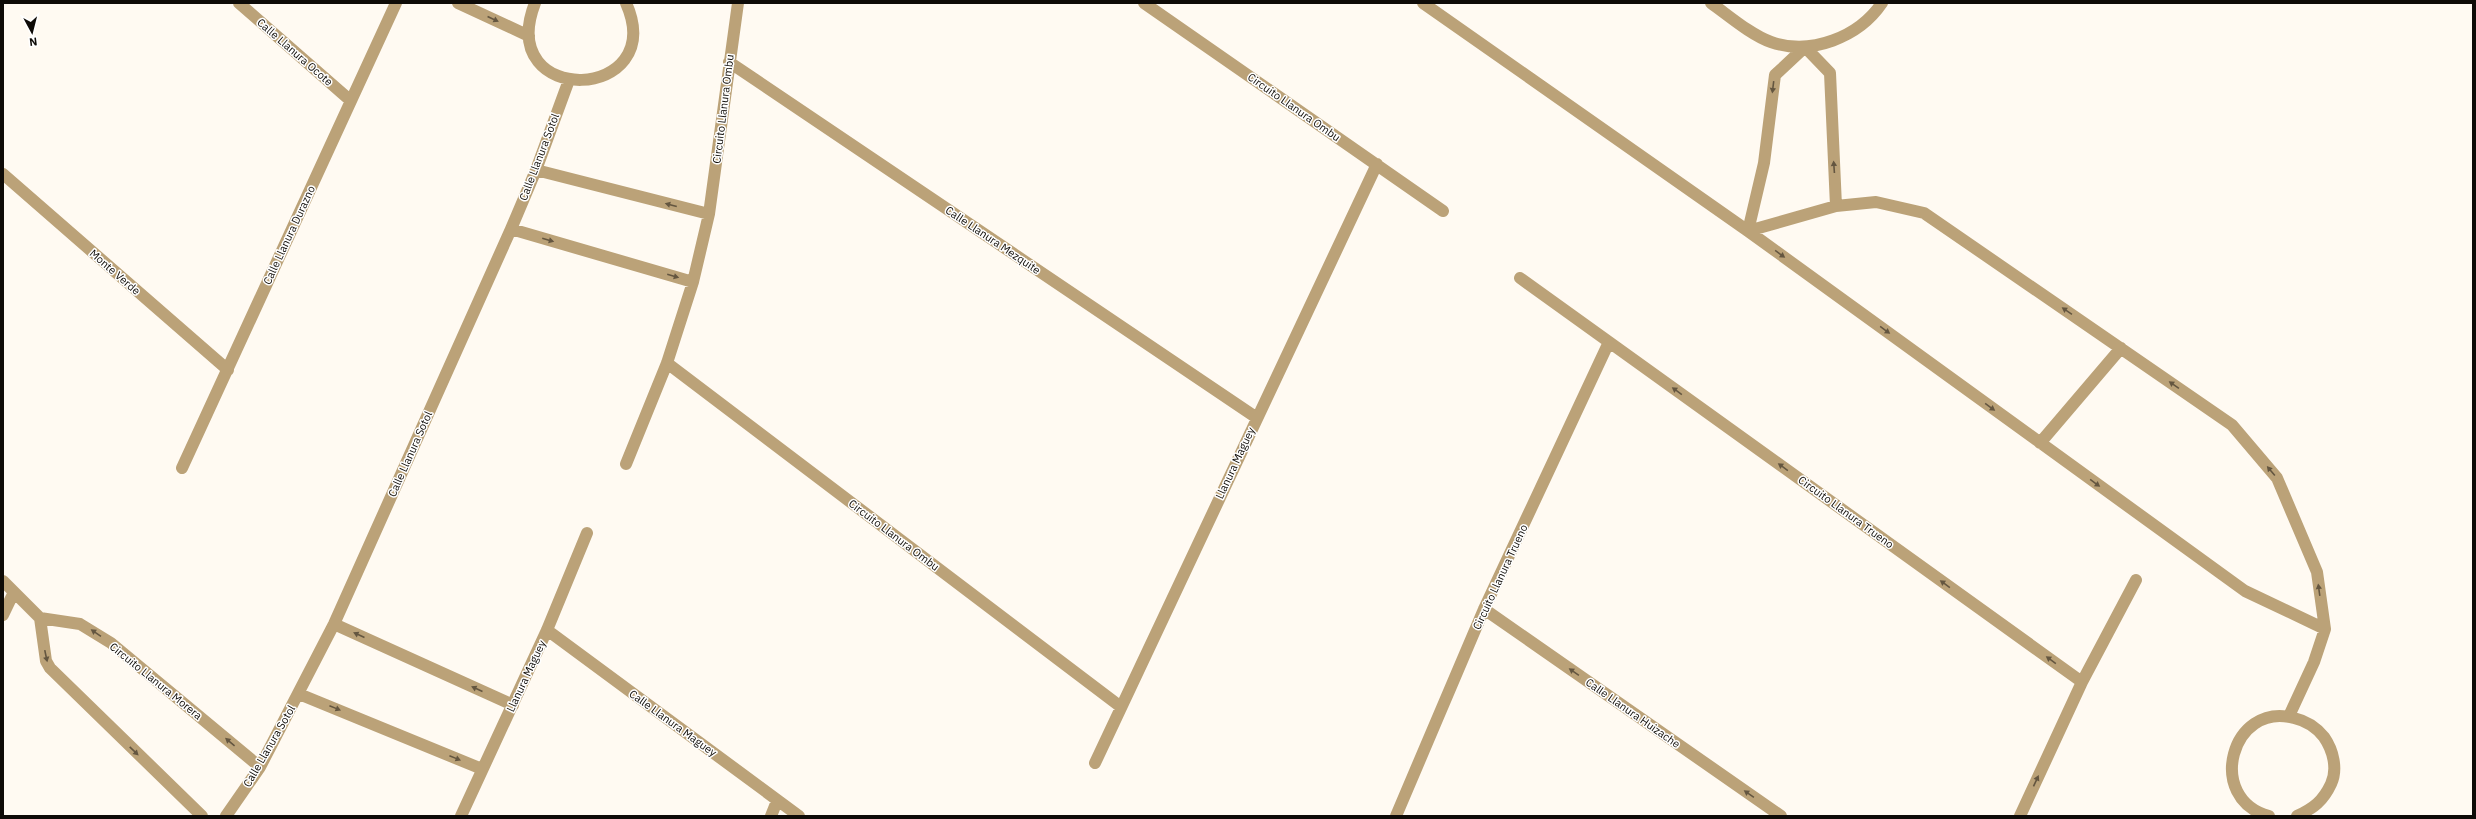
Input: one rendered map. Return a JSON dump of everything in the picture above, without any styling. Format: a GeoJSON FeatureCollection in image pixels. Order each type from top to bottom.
{"type":"FeatureCollection","features":[{"type":"Feature","properties":{"kind":"street","name":"Calle Llanura Ocote"},"geometry":{"type":"LineString","coordinates":[[239,3],[351,101]]}},
{"type":"Feature","properties":{"kind":"street","name":"Calle Llanura Durazno"},"geometry":{"type":"LineString","coordinates":[[182,468],[396,3]]}},
{"type":"Feature","properties":{"kind":"street"},"geometry":{"type":"LineString","coordinates":[[458,3],[529,36]]}},
{"type":"Feature","properties":{"kind":"street"},"geometry":{"type":"LineString","coordinates":[[535,3],[529,19],[529,36],[533,51],[542,65],[554,74],[569,80],[586,81],[604,76],[618,66],[628,51],[633,35],[632,17],[626,3]]}},
{"type":"Feature","properties":{"kind":"street","name":"Circuito Llanura Ombu"},"geometry":{"type":"LineString","coordinates":[[626,464],[666,363],[693,282],[709,214],[728,62],[738,3]]}},
{"type":"Feature","properties":{"kind":"street","name":"Circuito Llanura Ombu"},"geometry":{"type":"LineString","coordinates":[[1144,3],[1443,211]]}},
{"type":"Feature","properties":{"kind":"street"},"geometry":{"type":"LineString","coordinates":[[1423,3],[1748,231],[2245,591],[2325,628]]}},
{"type":"Feature","properties":{"kind":"street"},"geometry":{"type":"LineString","coordinates":[[1712,3],[1771,42],[1805,47],[1845,37],[1874,15],[1882,3]]}},
{"type":"Feature","properties":{"kind":"street"},"geometry":{"type":"LineString","coordinates":[[1748,231],[1764,163],[1775,75],[1805,47]]}},
{"type":"Feature","properties":{"kind":"street"},"geometry":{"type":"LineString","coordinates":[[1805,47],[1830,73],[1836,206]]}},
{"type":"Feature","properties":{"kind":"street","name":"Calle Llanura Mezquite"},"geometry":{"type":"LineString","coordinates":[[728,62],[1257,418]]}},
{"type":"Feature","properties":{"kind":"street","name":"Calle Llanura Sotol"},"geometry":{"type":"LineString","coordinates":[[226,816],[260,766],[299,694],[334,624],[511,229],[536,170],[569,80]]}},
{"type":"Feature","properties":{"kind":"street","name":"Llanura Maguey"},"geometry":{"type":"LineString","coordinates":[[1095,764],[1377,164]]}},
{"type":"Feature","properties":{"kind":"street"},"geometry":{"type":"LineString","coordinates":[[536,170],[709,214]]}},
{"type":"Feature","properties":{"kind":"street","name":"Monte Verde"},"geometry":{"type":"LineString","coordinates":[[3,174],[228,370]]}},
{"type":"Feature","properties":{"kind":"street"},"geometry":{"type":"LineString","coordinates":[[1748,231],[1836,206],[1876,202],[1924,213],[2232,425],[2277,478],[2317,572],[2325,628],[2314,662],[2289,716]]}},
{"type":"Feature","properties":{"kind":"street"},"geometry":{"type":"LineString","coordinates":[[511,229],[693,282]]}},
{"type":"Feature","properties":{"kind":"street","name":"Circuito Llanura Trueno"},"geometry":{"type":"LineString","coordinates":[[1520,278],[2082,682]]}},
{"type":"Feature","properties":{"kind":"street","name":"Circuito Llanura Trueno"},"geometry":{"type":"LineString","coordinates":[[1396,816],[1484,610],[1610,342]]}},
{"type":"Feature","properties":{"kind":"street"},"geometry":{"type":"LineString","coordinates":[[2040,443],[2121,348]]}},
{"type":"Feature","properties":{"kind":"street","name":"Circuito Llanura Ombu"},"geometry":{"type":"LineString","coordinates":[[666,363],[1121,707]]}},
{"type":"Feature","properties":{"kind":"street","name":"Llanura Maguey"},"geometry":{"type":"LineString","coordinates":[[461,816],[547,630],[587,533]]}},
{"type":"Feature","properties":{"kind":"street"},"geometry":{"type":"LineString","coordinates":[[2020,816],[2082,682],[2136,580]]}},
{"type":"Feature","properties":{"kind":"street"},"geometry":{"type":"LineString","coordinates":[[3,581],[40,618],[46,660],[50,668],[202,816]]}},
{"type":"Feature","properties":{"kind":"street"},"geometry":{"type":"LineString","coordinates":[[3,615],[14,592]]}},
{"type":"Feature","properties":{"kind":"street","name":"Calle Llanura Huizache"},"geometry":{"type":"LineString","coordinates":[[1484,610],[1782,816]]}},
{"type":"Feature","properties":{"kind":"street","name":"Circuito Llanura Morera"},"geometry":{"type":"LineString","coordinates":[[40,618],[80,624],[93,631],[260,766]]}},
{"type":"Feature","properties":{"kind":"street"},"geometry":{"type":"LineString","coordinates":[[334,624],[513,705]]}},
{"type":"Feature","properties":{"kind":"street","name":"Calle Llanura Maguey"},"geometry":{"type":"LineString","coordinates":[[547,630],[799,816]]}},
{"type":"Feature","properties":{"kind":"street"},"geometry":{"type":"LineString","coordinates":[[299,694],[482,769]]}},
{"type":"Feature","properties":{"kind":"street"},"geometry":{"type":"LineString","coordinates":[[2264,815],[2248,805],[2238,793],[2232,778],[2232,762],[2236,746],[2245,732],[2258,722],[2273,716],[2289,716],[2306,721],[2320,732],[2330,746],[2334,764],[2332,781],[2325,797],[2312,809],[2297,816]]}},
{"type":"Feature","properties":{"kind":"street"},"geometry":{"type":"LineString","coordinates":[[771,816],[777,800]]}}]}
